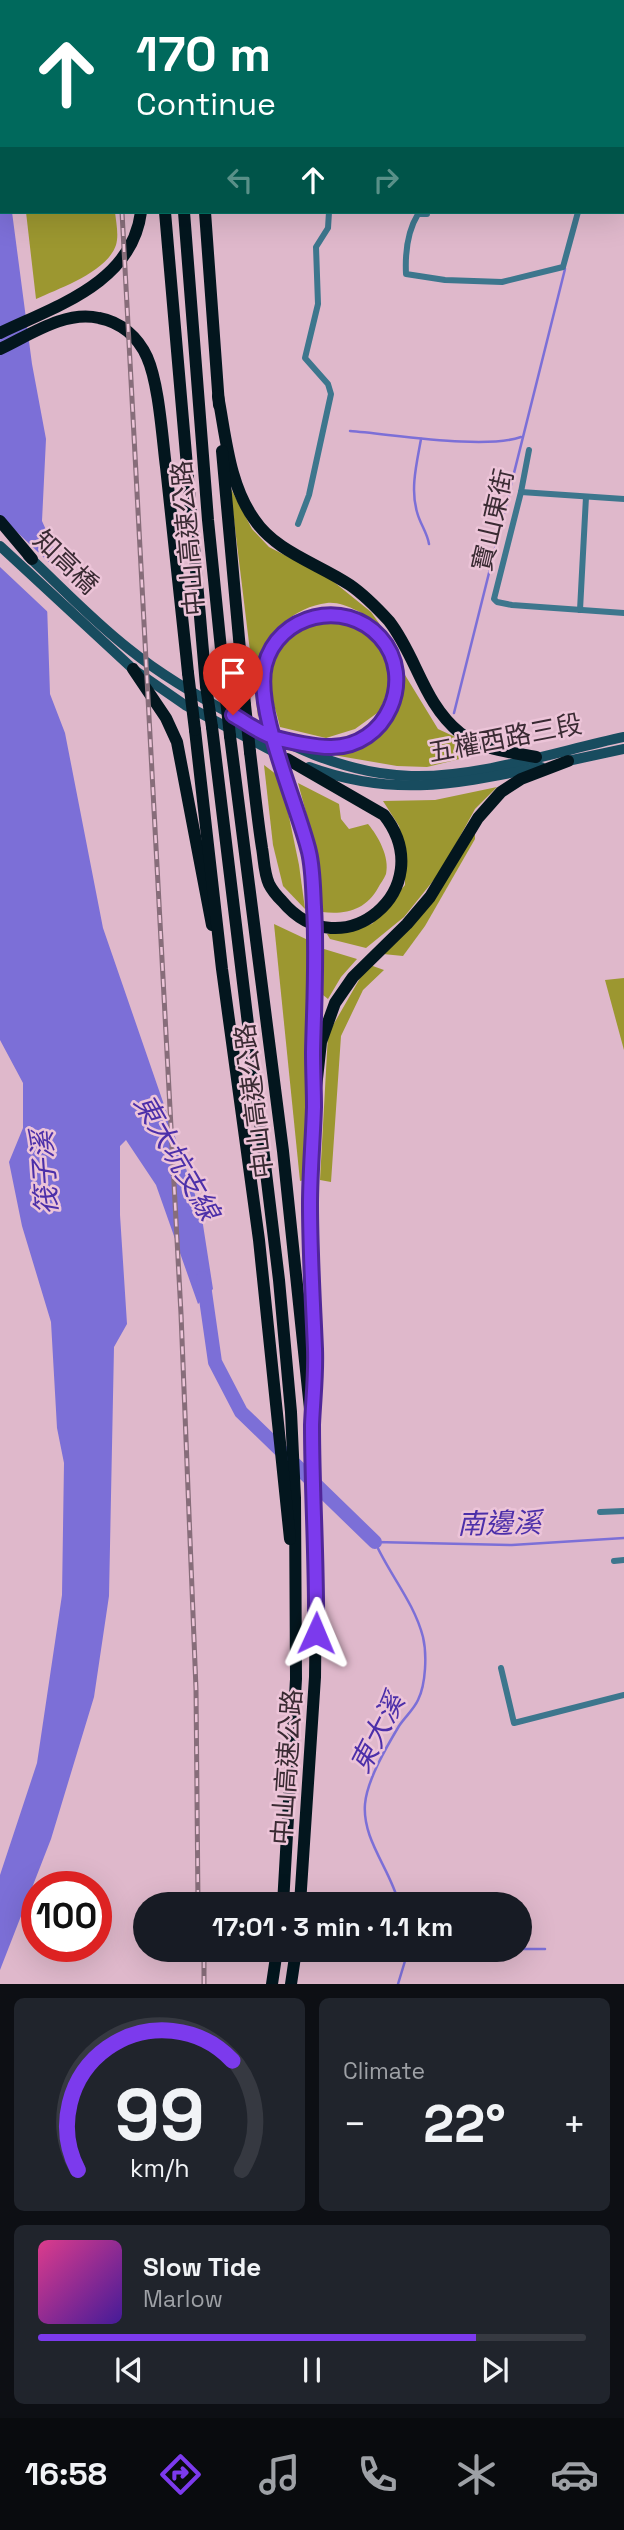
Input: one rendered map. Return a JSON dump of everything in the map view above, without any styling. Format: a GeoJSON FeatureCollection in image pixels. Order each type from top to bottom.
{"type":"FeatureCollection","features":[{"type":"Feature","properties":{"kind":"highway"},"geometry":{"type":"LineString","coordinates":[[0,333],[93,286],[109,275],[129,249],[138,229],[141,214]]}},
{"type":"Feature","properties":{"kind":"highway","name":"中山高速公路"},"geometry":{"type":"LineString","coordinates":[[165,214],[206,687],[279,1280],[284,1411],[295,1498],[296,1679],[284,1892]]}},
{"type":"Feature","properties":{"kind":"highway","name":"中山高速公路"},"geometry":{"type":"LineString","coordinates":[[184,214],[208,520],[226,699],[283,1151],[312,1429],[315,1677],[301,1892]]}},
{"type":"Feature","properties":{"kind":"highway"},"geometry":{"type":"LineString","coordinates":[[205,214],[245,705],[258,822],[269,885],[288,908],[310,923],[336,928],[362,923],[388,902],[400,880],[402,855],[394,827],[384,814],[287,759]]}},
{"type":"Feature","properties":{"kind":"highway"},"geometry":{"type":"LineString","coordinates":[[0,349],[68,318],[100,318],[115,323],[130,333],[146,354],[152,371],[163,445],[222,969],[284,1411],[284,1487],[296,1572]]}},
{"type":"Feature","properties":{"kind":"highway"},"geometry":{"type":"LineString","coordinates":[[218,396],[237,489],[253,518],[267,536],[351,586],[383,616],[401,642],[429,699],[444,719],[463,736],[486,747],[536,757]]}},
{"type":"Feature","properties":{"kind":"highway"},"geometry":{"type":"LineString","coordinates":[[0,521],[32,559]]}},
{"type":"Feature","properties":{"kind":"highway"},"geometry":{"type":"LineString","coordinates":[[274,738],[329,747],[353,743],[375,730],[391,709],[397,684],[393,658],[384,642],[365,624],[340,615],[313,617],[289,628],[277,641],[265,665],[264,697],[270,720],[288,783],[309,853],[314,908],[314,1106],[310,1191],[315,1354],[312,1429]]}},
{"type":"Feature","properties":{"kind":"highway"},"geometry":{"type":"LineString","coordinates":[[133,669],[166,718],[177,742],[207,907],[222,969]]}},
{"type":"Feature","properties":{"kind":"highway"},"geometry":{"type":"LineString","coordinates":[[314,1106],[321,1042],[343,989],[430,897],[478,818],[501,792],[521,779],[568,761]]}},
{"type":"Feature","properties":{"kind":"highway"},"geometry":{"type":"LineString","coordinates":[[272,1984],[275,1962]]}},
{"type":"Feature","properties":{"kind":"highway"},"geometry":{"type":"LineString","coordinates":[[291,1984],[294,1962]]}},
{"type":"Feature","properties":{"kind":"main road","name":"知高橋"},"geometry":{"type":"LineString","coordinates":[[0,529],[98,630]]}},
{"type":"Feature","properties":{"kind":"main road","name":"知高橋"},"geometry":{"type":"LineString","coordinates":[[0,546],[98,630]]}},
{"type":"Feature","properties":{"kind":"main road","name":"五權西路三段"},"geometry":{"type":"LineString","coordinates":[[98,630],[173,682],[274,738],[339,764],[377,773],[412,776],[476,770],[624,737]]}},
{"type":"Feature","properties":{"kind":"main road","name":"五權西路三段"},"geometry":{"type":"LineString","coordinates":[[98,630],[133,669],[186,705],[287,759],[342,779],[404,786],[469,781],[624,749]]}},
{"type":"Feature","properties":{"kind":"street"},"geometry":{"type":"LineString","coordinates":[[298,524],[309,495],[331,394],[328,384],[305,358],[318,304],[316,247],[328,228],[329,214]]}},
{"type":"Feature","properties":{"kind":"street"},"geometry":{"type":"LineString","coordinates":[[427,214],[418,214],[412,223],[407,240],[406,274],[445,280],[502,282],[563,267],[577,214]]}},
{"type":"Feature","properties":{"kind":"street","name":"寶山東街"},"geometry":{"type":"LineString","coordinates":[[529,450],[494,599],[512,605],[580,610]]}},
{"type":"Feature","properties":{"kind":"street"},"geometry":{"type":"LineString","coordinates":[[521,492],[624,499]]}},
{"type":"Feature","properties":{"kind":"street"},"geometry":{"type":"LineString","coordinates":[[586,497],[580,610],[624,612]]}},
{"type":"Feature","properties":{"kind":"street"},"geometry":{"type":"LineString","coordinates":[[600,1513],[624,1511]]}},
{"type":"Feature","properties":{"kind":"street"},"geometry":{"type":"LineString","coordinates":[[614,1561],[624,1560]]}},
{"type":"Feature","properties":{"kind":"street"},"geometry":{"type":"LineString","coordinates":[[501,1668],[514,1723],[624,1695]]}},
{"type":"Feature","properties":{"kind":"shaded area"},"geometry":{"type":"Polygon","coordinates":[[[26,214],[115,214],[116,245],[111,255],[93,271],[36,299],[26,214]]]}},
{"type":"Feature","properties":{"kind":"shaded area"},"geometry":{"type":"Polygon","coordinates":[[[230,487],[252,529],[269,547],[329,578],[371,612],[381,626],[356,610],[334,603],[315,605],[293,616],[275,632],[263,652],[258,670],[258,717],[230,487]]]}},
{"type":"Feature","properties":{"kind":"shaded area"},"geometry":{"type":"Polygon","coordinates":[[[332,618],[360,624],[380,648],[387,667],[389,686],[380,711],[355,729],[326,738],[280,727],[270,685],[271,666],[275,655],[289,638],[309,626],[332,618]]]}},
{"type":"Feature","properties":{"kind":"shaded area"},"geometry":{"type":"Polygon","coordinates":[[[405,675],[438,729],[479,748],[480,754],[427,767],[397,766],[333,755],[366,742],[396,710],[405,675]]]}},
{"type":"Feature","properties":{"kind":"shaded area"},"geometry":{"type":"Polygon","coordinates":[[[264,765],[281,778],[305,909],[283,886],[273,845],[264,765]]]}},
{"type":"Feature","properties":{"kind":"shaded area"},"geometry":{"type":"Polygon","coordinates":[[[298,783],[339,804],[341,819],[349,829],[368,824],[376,834],[387,867],[385,876],[373,895],[361,906],[347,912],[322,912],[316,849],[298,783]]]}},
{"type":"Feature","properties":{"kind":"shaded area"},"geometry":{"type":"Polygon","coordinates":[[[497,787],[475,809],[441,871],[404,917],[366,948],[330,939],[327,934],[372,924],[405,885],[405,850],[399,826],[383,801],[435,800],[497,787]]]}},
{"type":"Feature","properties":{"kind":"shaded area"},"geometry":{"type":"Polygon","coordinates":[[[475,834],[475,839],[425,926],[403,956],[383,954],[475,834]]]}},
{"type":"Feature","properties":{"kind":"shaded area"},"geometry":{"type":"Polygon","coordinates":[[[274,924],[308,940],[304,1180],[300,1181],[274,924]]]}},
{"type":"Feature","properties":{"kind":"shaded area"},"geometry":{"type":"Polygon","coordinates":[[[324,949],[357,959],[341,977],[328,999],[323,995],[324,949]]]}},
{"type":"Feature","properties":{"kind":"shaded area"},"geometry":{"type":"Polygon","coordinates":[[[370,965],[384,970],[363,990],[341,1036],[331,1182],[320,1180],[328,1034],[370,965]]]}},
{"type":"Feature","properties":{"kind":"shaded area"},"geometry":{"type":"Polygon","coordinates":[[[624,978],[624,1050],[605,980],[624,978]]]}},
{"type":"Feature","properties":{"kind":"water","name":"筏子溪"},"geometry":{"type":"Polygon","coordinates":[[[0,214],[12,214],[32,364],[46,439],[42,521],[56,552],[54,587],[47,604],[50,694],[65,733],[103,928],[201,1212],[213,1289],[198,1304],[156,1185],[126,1140],[120,1146],[120,1215],[127,1324],[114,1347],[109,1596],[94,1697],[51,1839],[39,1871],[21,1871],[21,1916],[0,1970],[0,1875],[37,1763],[62,1595],[64,1463],[57,1428],[51,1322],[22,1226],[9,1162],[23,1128],[23,1083],[0,1040],[0,214]]]}},
{"type":"Feature","properties":{"kind":"pier"},"geometry":{"type":"Polygon","coordinates":[[[0,516],[58,571],[51,615],[0,567],[0,516]]]}},
{"type":"Feature","properties":{"kind":"waterway"},"geometry":{"type":"LineString","coordinates":[[454,713],[565,269]]}},
{"type":"Feature","properties":{"kind":"waterway"},"geometry":{"type":"LineString","coordinates":[[350,431],[462,442],[505,441],[521,437]]}},
{"type":"Feature","properties":{"kind":"waterway"},"geometry":{"type":"LineString","coordinates":[[421,439],[414,494],[417,512],[429,544]]}},
{"type":"Feature","properties":{"kind":"waterway","name":"東大坑支線"},"geometry":{"type":"LineString","coordinates":[[203,1278],[215,1362],[241,1412],[375,1542]]}},
{"type":"Feature","properties":{"kind":"waterway","name":"東大溪"},"geometry":{"type":"LineString","coordinates":[[395,1892],[372,1842],[365,1817],[365,1804],[369,1784],[378,1764],[421,1693],[425,1652],[414,1612],[375,1542],[512,1545],[624,1538]]}},
{"type":"Feature","properties":{"kind":"waterway"},"geometry":{"type":"LineString","coordinates":[[532,1949],[545,1949]]}},
{"type":"Feature","properties":{"kind":"waterway","name":"東大溪"},"geometry":{"type":"LineString","coordinates":[[398,1984],[405,1962]]}},
{"type":"Feature","properties":{"kind":"railway"},"geometry":{"type":"LineString","coordinates":[[122,214],[181,1314],[196,1689],[198,1892]]}},
{"type":"Feature","properties":{"kind":"railway"},"geometry":{"type":"LineString","coordinates":[[204,1962],[204,1984]]}},
{"type":"Feature","properties":{"kind":"route"},"geometry":{"type":"LineString","coordinates":[[233,715],[274,738],[288,740],[303,742],[329,747],[345,746],[361,740],[375,730],[391,709],[397,684],[393,658],[379,635],[365,624],[340,615],[322,615],[305,619],[283,634],[268,656],[264,674],[264,697],[270,720],[276,741],[282,762],[288,783],[293,800],[298,818],[309,853],[314,908],[316,1004],[310,1241],[315,1354],[312,1429],[316,1633]]}},
{"type":"Feature","properties":{"kind":"water label","name":"南邊溪"},"geometry":{"type":"Point","coordinates":[499,1523]}}]}
